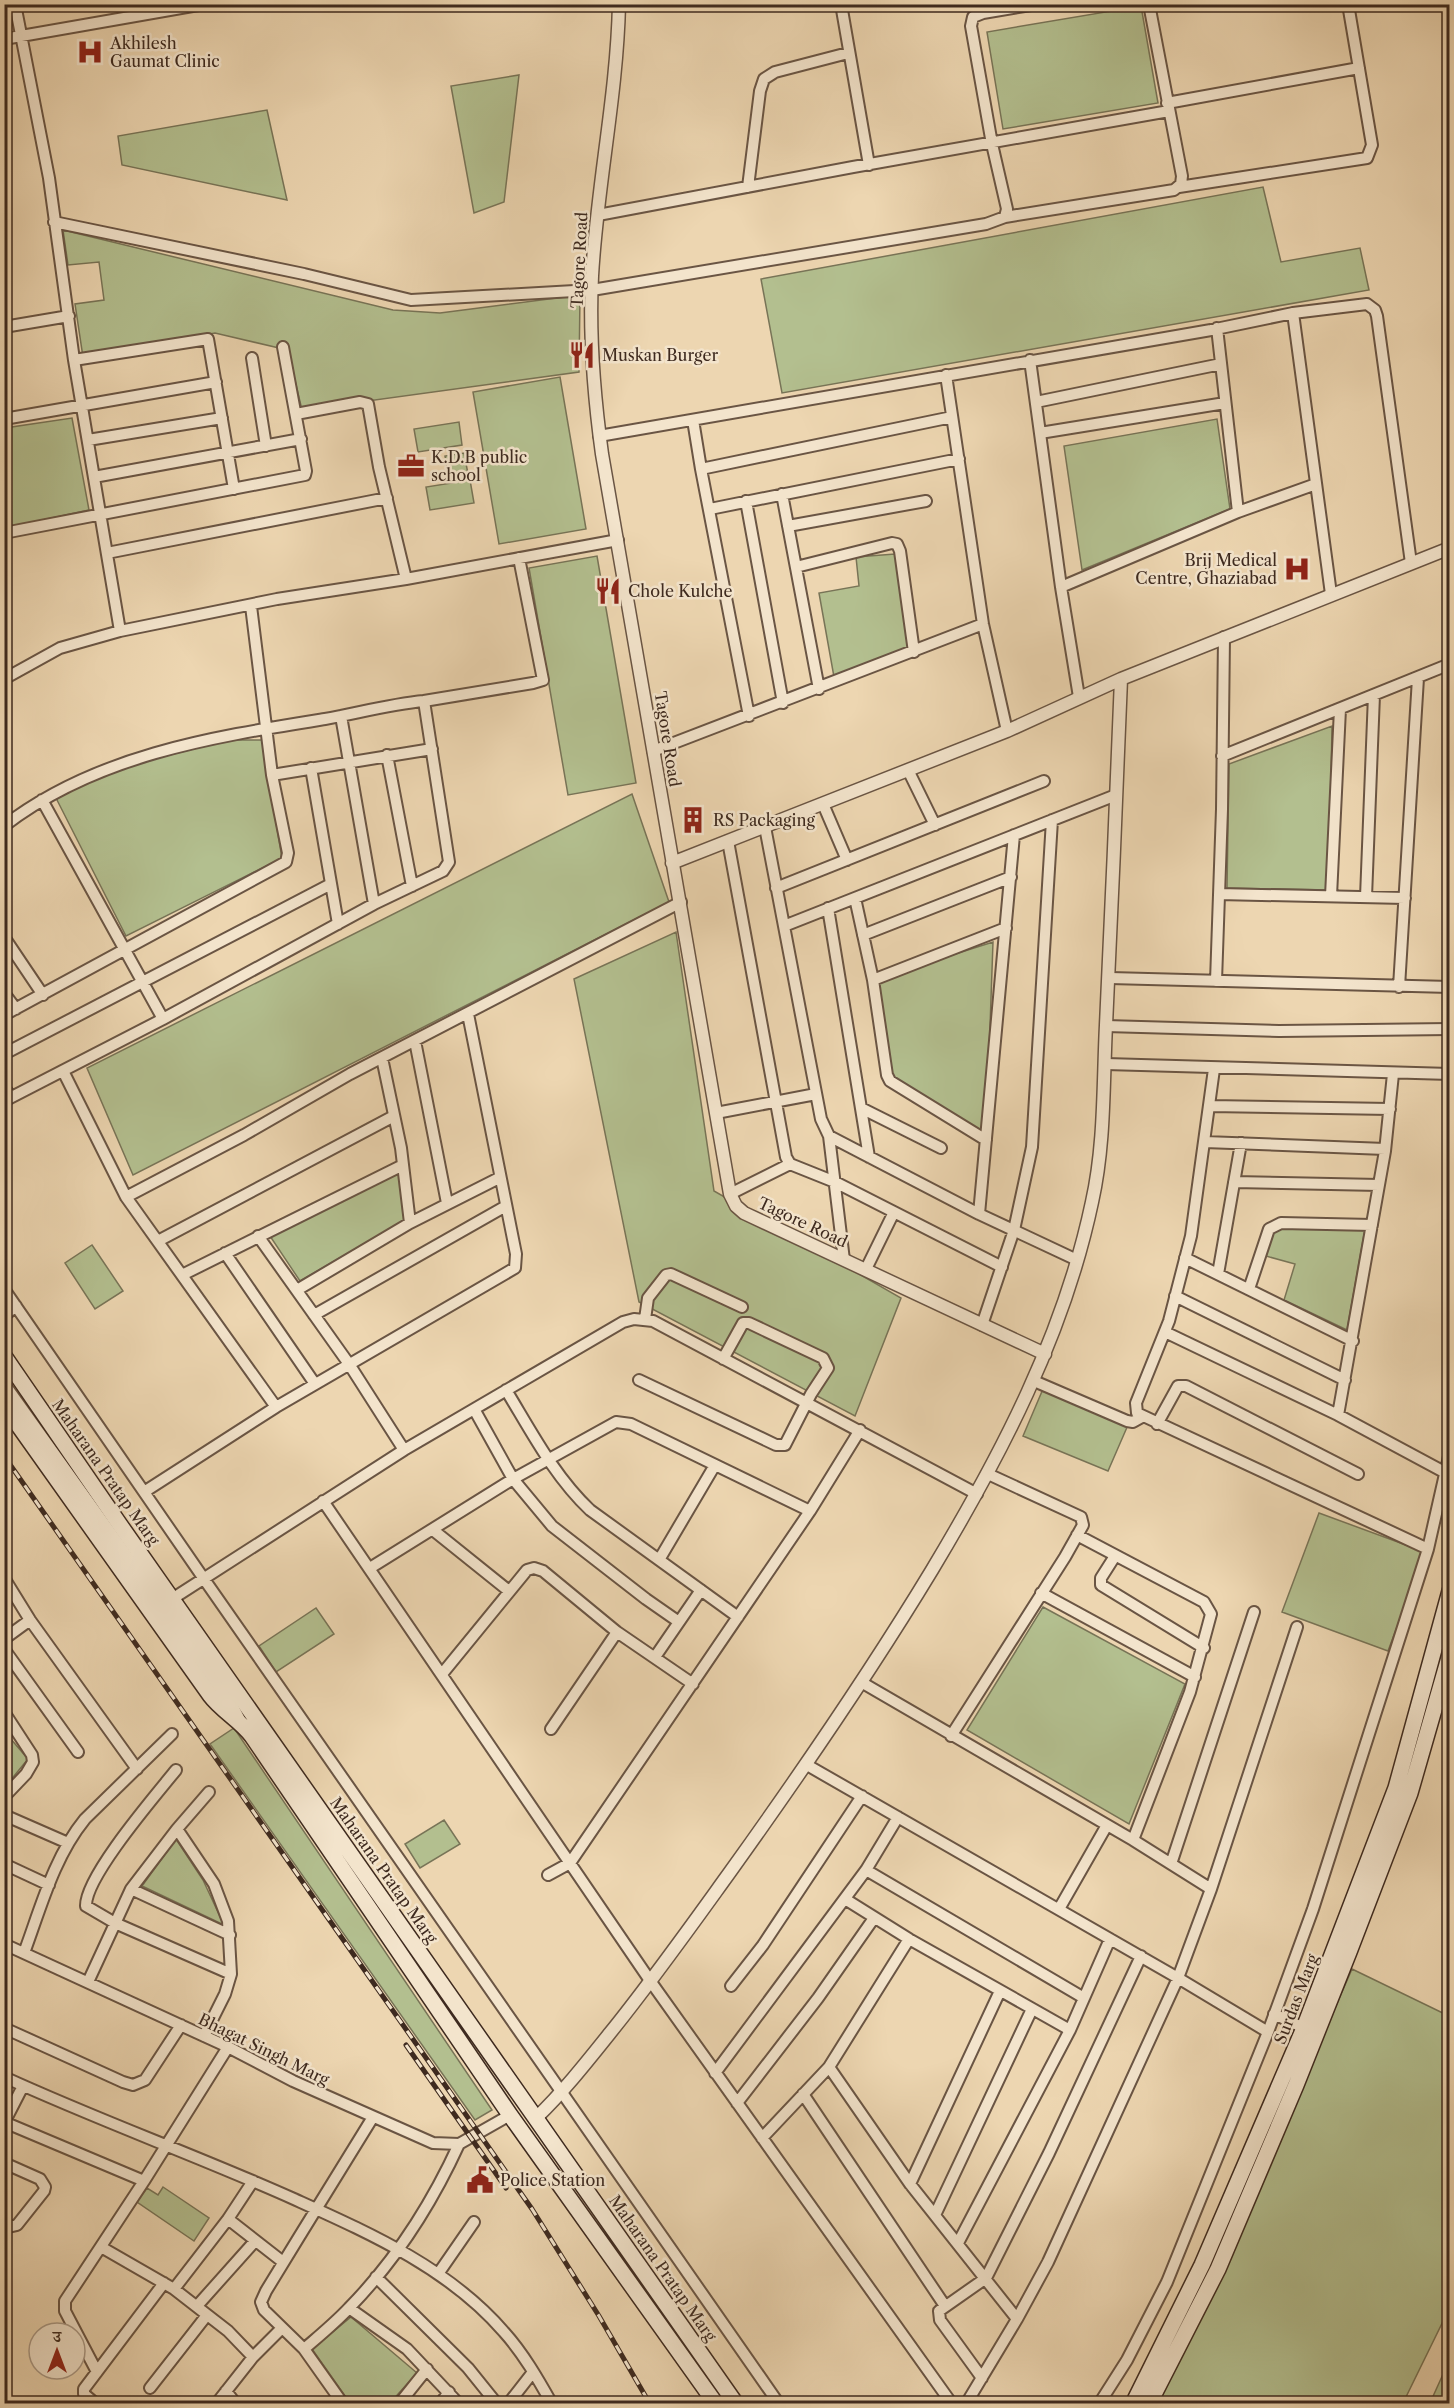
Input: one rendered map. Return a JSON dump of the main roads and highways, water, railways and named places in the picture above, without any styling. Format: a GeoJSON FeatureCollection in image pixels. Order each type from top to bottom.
{"type":"FeatureCollection","features":[{"type":"Feature","properties":{"kind":"main road"},"geometry":{"type":"LineString","coordinates":[[4,6],[14,4]]}},
{"type":"Feature","properties":{"kind":"main road","name":"Maharana Pratap Marg"},"geometry":{"type":"LineString","coordinates":[[4,1356],[172,1599],[360,1880],[433,2001],[510,2115],[716,2403]]}},
{"type":"Feature","properties":{"kind":"main road","name":"Maharana Pratap Marg"},"geometry":{"type":"LineString","coordinates":[[4,1405],[210,1695],[252,1736],[448,1992],[736,2403]]}},
{"type":"Feature","properties":{"kind":"main road","name":"Surdas Marg"},"geometry":{"type":"LineString","coordinates":[[1149,2403],[1218,2269],[1296,2085],[1396,1788],[1439,1637],[1449,1591]]}},
{"type":"Feature","properties":{"kind":"main road","name":"Surdas Marg"},"geometry":{"type":"LineString","coordinates":[[1133,2403],[1202,2265],[1304,2028],[1342,1949],[1410,1793],[1449,1654]]}},
{"type":"Feature","properties":{"kind":"main road"},"geometry":{"type":"LineString","coordinates":[[433,2001],[448,1992]]}},
{"type":"Feature","properties":{"kind":"main road"},"geometry":{"type":"LineString","coordinates":[[596,2236],[611,2224]]}},
{"type":"Feature","properties":{"kind":"railway"},"geometry":{"type":"LineString","coordinates":[[4,1456],[532,2209],[599,2316],[650,2404]]}},
{"type":"Feature","properties":{"kind":"railway"},"geometry":{"type":"LineString","coordinates":[[406,2045],[506,2188]]}},
{"type":"Feature","properties":{"kind":"place","name":"Akhilesh Gaumat Clinic"},"geometry":{"type":"Point","coordinates":[90,52]}},
{"type":"Feature","properties":{"kind":"place","name":"Muskan Burger"},"geometry":{"type":"Point","coordinates":[582,355]}},
{"type":"Feature","properties":{"kind":"place","name":"K.D.B public school"},"geometry":{"type":"Point","coordinates":[411,466]}},
{"type":"Feature","properties":{"kind":"place","name":"Brij Medical Centre, Ghaziabad"},"geometry":{"type":"Point","coordinates":[1297,569]}},
{"type":"Feature","properties":{"kind":"place","name":"Chole Kulche"},"geometry":{"type":"Point","coordinates":[608,591]}},
{"type":"Feature","properties":{"kind":"place","name":"RS Packaging"},"geometry":{"type":"Point","coordinates":[693,820]}},
{"type":"Feature","properties":{"kind":"place","name":"Police Station"},"geometry":{"type":"Point","coordinates":[480,2180]}}]}
